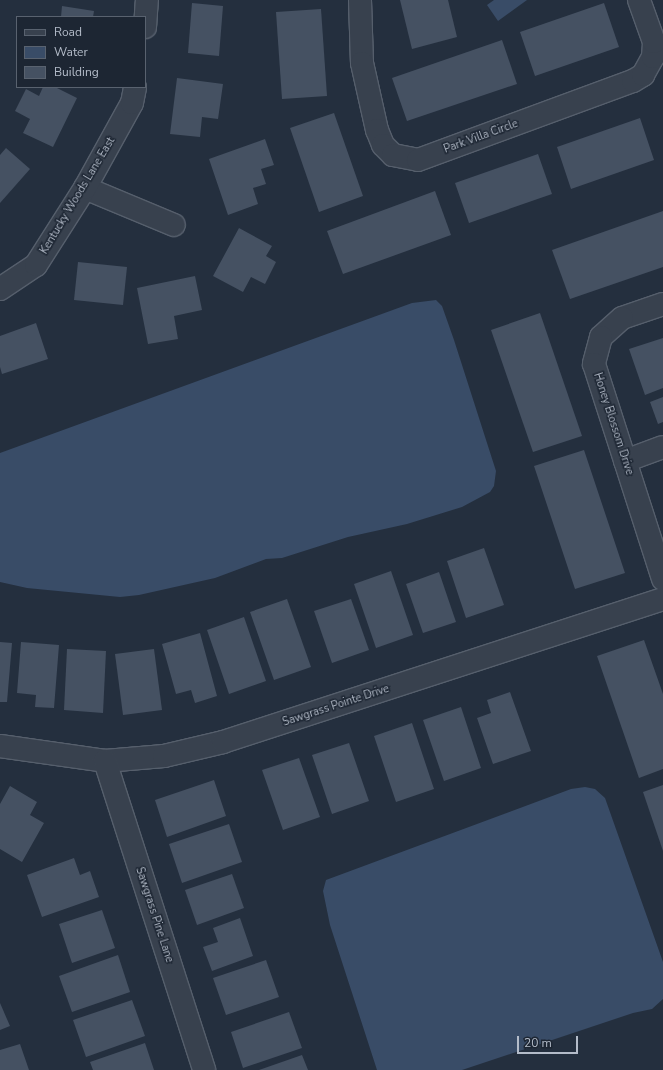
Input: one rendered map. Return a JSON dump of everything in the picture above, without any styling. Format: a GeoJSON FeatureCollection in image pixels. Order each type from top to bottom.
{"type":"FeatureCollection","features":[{"type":"Feature","properties":{"kind":"street"},"geometry":{"type":"LineString","coordinates":[[146,16],[147,0]]}},
{"type":"Feature","properties":{"kind":"street","name":"Park Villa Circle"},"geometry":{"type":"LineString","coordinates":[[360,0],[362,64],[377,130],[383,145],[393,155],[418,160],[633,81],[643,75],[653,57],[654,42],[638,0]]}},
{"type":"Feature","properties":{"kind":"street","name":"Kentucky Woods Lane East"},"geometry":{"type":"LineString","coordinates":[[0,289],[36,265],[85,188],[132,103],[135,88]]}},
{"type":"Feature","properties":{"kind":"street"},"geometry":{"type":"LineString","coordinates":[[85,188],[174,225]]}},
{"type":"Feature","properties":{"kind":"street","name":"Honey Blossom Drive"},"geometry":{"type":"LineString","coordinates":[[663,304],[622,318],[601,337],[594,364],[663,579]]}},
{"type":"Feature","properties":{"kind":"street"},"geometry":{"type":"LineString","coordinates":[[625,461],[663,447]]}},
{"type":"Feature","properties":{"kind":"street","name":"Sawgrass Pointe Drive"},"geometry":{"type":"LineString","coordinates":[[0,746],[105,760],[164,756],[223,742],[663,599]]}},
{"type":"Feature","properties":{"kind":"street","name":"Sawgrass Pine Lane"},"geometry":{"type":"LineString","coordinates":[[105,760],[204,1070]]}},
{"type":"Feature","properties":{"kind":"water"},"geometry":{"type":"Polygon","coordinates":[[[494,0],[527,0],[498,21],[487,5],[494,0]]]}},
{"type":"Feature","properties":{"kind":"water"},"geometry":{"type":"Polygon","coordinates":[[[436,300],[442,306],[454,340],[496,471],[494,486],[490,492],[462,507],[407,524],[348,537],[282,558],[266,559],[215,578],[139,595],[120,597],[27,588],[0,582],[0,453],[412,303],[436,300]]]}},
{"type":"Feature","properties":{"kind":"water"},"geometry":{"type":"Polygon","coordinates":[[[585,787],[595,789],[605,798],[663,962],[663,999],[652,1009],[633,1013],[462,1070],[377,1070],[330,925],[323,891],[326,880],[571,789],[585,787]]]}},
{"type":"Feature","properties":{"kind":"building"},"geometry":{"type":"Polygon","coordinates":[[[400,0],[448,0],[457,37],[412,49],[400,0]]]}},
{"type":"Feature","properties":{"kind":"building"},"geometry":{"type":"Polygon","coordinates":[[[192,3],[223,6],[219,56],[188,53],[192,3]]]}},
{"type":"Feature","properties":{"kind":"building"},"geometry":{"type":"Polygon","coordinates":[[[604,3],[619,47],[535,76],[520,32],[604,3]]]}},
{"type":"Feature","properties":{"kind":"building"},"geometry":{"type":"Polygon","coordinates":[[[62,6],[94,11],[93,16],[61,16],[62,6]]]}},
{"type":"Feature","properties":{"kind":"building"},"geometry":{"type":"Polygon","coordinates":[[[321,9],[327,96],[282,99],[276,12],[321,9]]]}},
{"type":"Feature","properties":{"kind":"building"},"geometry":{"type":"Polygon","coordinates":[[[502,40],[517,84],[407,121],[392,78],[502,40]]]}},
{"type":"Feature","properties":{"kind":"building"},"geometry":{"type":"Polygon","coordinates":[[[177,78],[223,84],[218,119],[202,117],[200,137],[170,134],[177,78]]]}},
{"type":"Feature","properties":{"kind":"building"},"geometry":{"type":"Polygon","coordinates":[[[43,88],[57,88],[77,98],[53,147],[23,133],[30,119],[15,111],[26,89],[39,96],[43,88]]]}},
{"type":"Feature","properties":{"kind":"building"},"geometry":{"type":"Polygon","coordinates":[[[334,113],[363,196],[319,212],[290,128],[334,113]]]}},
{"type":"Feature","properties":{"kind":"building"},"geometry":{"type":"Polygon","coordinates":[[[640,118],[654,160],[571,189],[557,147],[640,118]]]}},
{"type":"Feature","properties":{"kind":"building"},"geometry":{"type":"Polygon","coordinates":[[[265,139],[274,165],[261,169],[266,184],[253,188],[258,204],[228,215],[209,159],[265,139]]]}},
{"type":"Feature","properties":{"kind":"building"},"geometry":{"type":"Polygon","coordinates":[[[6,148],[30,169],[0,203],[0,155],[6,148]]]}},
{"type":"Feature","properties":{"kind":"building"},"geometry":{"type":"Polygon","coordinates":[[[538,154],[552,194],[469,223],[455,183],[538,154]]]}},
{"type":"Feature","properties":{"kind":"building"},"geometry":{"type":"Polygon","coordinates":[[[435,191],[451,235],[343,274],[327,231],[435,191]]]}},
{"type":"Feature","properties":{"kind":"building"},"geometry":{"type":"Polygon","coordinates":[[[663,211],[663,267],[570,299],[552,250],[663,211]]]}},
{"type":"Feature","properties":{"kind":"building"},"geometry":{"type":"Polygon","coordinates":[[[239,228],[272,246],[266,256],[276,262],[265,284],[251,277],[243,292],[213,276],[239,228]]]}},
{"type":"Feature","properties":{"kind":"building"},"geometry":{"type":"Polygon","coordinates":[[[78,262],[127,267],[123,305],[74,300],[78,262]]]}},
{"type":"Feature","properties":{"kind":"building"},"geometry":{"type":"Polygon","coordinates":[[[195,276],[202,310],[174,316],[178,339],[148,344],[137,288],[195,276]]]}},
{"type":"Feature","properties":{"kind":"building"},"geometry":{"type":"Polygon","coordinates":[[[540,313],[582,436],[533,452],[491,330],[540,313]]]}},
{"type":"Feature","properties":{"kind":"building"},"geometry":{"type":"Polygon","coordinates":[[[36,323],[48,359],[2,374],[0,367],[0,336],[36,323]]]}},
{"type":"Feature","properties":{"kind":"building"},"geometry":{"type":"Polygon","coordinates":[[[663,338],[663,388],[645,395],[629,349],[663,338]]]}},
{"type":"Feature","properties":{"kind":"building"},"geometry":{"type":"Polygon","coordinates":[[[663,397],[663,422],[658,424],[650,402],[663,397]]]}},
{"type":"Feature","properties":{"kind":"building"},"geometry":{"type":"Polygon","coordinates":[[[584,450],[625,573],[575,589],[534,466],[584,450]]]}},
{"type":"Feature","properties":{"kind":"building"},"geometry":{"type":"Polygon","coordinates":[[[484,548],[504,605],[466,618],[447,561],[484,548]]]}},
{"type":"Feature","properties":{"kind":"building"},"geometry":{"type":"Polygon","coordinates":[[[391,571],[413,635],[376,648],[354,584],[391,571]]]}},
{"type":"Feature","properties":{"kind":"building"},"geometry":{"type":"Polygon","coordinates":[[[439,572],[456,622],[423,633],[406,584],[439,572]]]}},
{"type":"Feature","properties":{"kind":"building"},"geometry":{"type":"Polygon","coordinates":[[[287,599],[311,667],[274,680],[250,612],[287,599]]]}},
{"type":"Feature","properties":{"kind":"building"},"geometry":{"type":"Polygon","coordinates":[[[351,599],[369,650],[332,663],[314,611],[351,599]]]}},
{"type":"Feature","properties":{"kind":"building"},"geometry":{"type":"Polygon","coordinates":[[[244,617],[266,681],[229,694],[207,630],[244,617]]]}},
{"type":"Feature","properties":{"kind":"building"},"geometry":{"type":"Polygon","coordinates":[[[200,633],[217,696],[195,703],[191,690],[176,694],[162,644],[200,633]]]}},
{"type":"Feature","properties":{"kind":"building"},"geometry":{"type":"Polygon","coordinates":[[[644,640],[663,694],[663,769],[639,778],[597,656],[644,640]]]}},
{"type":"Feature","properties":{"kind":"building"},"geometry":{"type":"Polygon","coordinates":[[[0,642],[12,643],[7,702],[0,702],[0,642]]]}},
{"type":"Feature","properties":{"kind":"building"},"geometry":{"type":"Polygon","coordinates":[[[21,642],[59,645],[54,708],[35,707],[36,695],[17,693],[21,642]]]}},
{"type":"Feature","properties":{"kind":"building"},"geometry":{"type":"Polygon","coordinates":[[[67,649],[106,651],[103,713],[64,710],[67,649]]]}},
{"type":"Feature","properties":{"kind":"building"},"geometry":{"type":"Polygon","coordinates":[[[154,649],[162,710],[123,715],[115,654],[154,649]]]}},
{"type":"Feature","properties":{"kind":"building"},"geometry":{"type":"Polygon","coordinates":[[[510,692],[531,751],[493,764],[477,718],[491,713],[487,700],[510,692]]]}},
{"type":"Feature","properties":{"kind":"building"},"geometry":{"type":"Polygon","coordinates":[[[461,707],[481,768],[444,781],[423,720],[461,707]]]}},
{"type":"Feature","properties":{"kind":"building"},"geometry":{"type":"Polygon","coordinates":[[[412,723],[434,789],[396,802],[374,736],[412,723]]]}},
{"type":"Feature","properties":{"kind":"building"},"geometry":{"type":"Polygon","coordinates":[[[349,743],[369,801],[332,814],[312,755],[349,743]]]}},
{"type":"Feature","properties":{"kind":"building"},"geometry":{"type":"Polygon","coordinates":[[[299,758],[320,817],[283,830],[262,770],[299,758]]]}},
{"type":"Feature","properties":{"kind":"building"},"geometry":{"type":"Polygon","coordinates":[[[214,780],[226,816],[167,837],[155,800],[214,780]]]}},
{"type":"Feature","properties":{"kind":"building"},"geometry":{"type":"Polygon","coordinates":[[[663,785],[663,851],[643,792],[663,785]]]}},
{"type":"Feature","properties":{"kind":"building"},"geometry":{"type":"Polygon","coordinates":[[[10,786],[37,802],[30,815],[44,823],[22,862],[0,849],[0,804],[10,786]]]}},
{"type":"Feature","properties":{"kind":"building"},"geometry":{"type":"Polygon","coordinates":[[[229,824],[242,862],[182,883],[169,844],[229,824]]]}},
{"type":"Feature","properties":{"kind":"building"},"geometry":{"type":"Polygon","coordinates":[[[74,858],[80,875],[90,871],[99,897],[42,917],[27,875],[74,858]]]}},
{"type":"Feature","properties":{"kind":"building"},"geometry":{"type":"Polygon","coordinates":[[[232,874],[244,908],[197,925],[185,890],[232,874]]]}},
{"type":"Feature","properties":{"kind":"building"},"geometry":{"type":"Polygon","coordinates":[[[102,910],[115,948],[72,963],[59,924],[102,910]]]}},
{"type":"Feature","properties":{"kind":"building"},"geometry":{"type":"Polygon","coordinates":[[[240,918],[253,956],[212,971],[203,947],[218,942],[213,928],[240,918]]]}},
{"type":"Feature","properties":{"kind":"building"},"geometry":{"type":"Polygon","coordinates":[[[118,955],[130,992],[72,1012],[59,976],[118,955]]]}},
{"type":"Feature","properties":{"kind":"building"},"geometry":{"type":"Polygon","coordinates":[[[266,960],[279,997],[226,1015],[213,978],[266,960]]]}},
{"type":"Feature","properties":{"kind":"building"},"geometry":{"type":"Polygon","coordinates":[[[132,1000],[145,1036],[86,1057],[73,1020],[132,1000]]]}},
{"type":"Feature","properties":{"kind":"building"},"geometry":{"type":"Polygon","coordinates":[[[0,1003],[10,1026],[0,1030],[0,1003]]]}},
{"type":"Feature","properties":{"kind":"building"},"geometry":{"type":"Polygon","coordinates":[[[289,1012],[302,1048],[243,1068],[231,1032],[289,1012]]]}},
{"type":"Feature","properties":{"kind":"building"},"geometry":{"type":"Polygon","coordinates":[[[145,1043],[154,1070],[93,1070],[90,1062],[145,1043]]]}},
{"type":"Feature","properties":{"kind":"building"},"geometry":{"type":"Polygon","coordinates":[[[20,1044],[29,1070],[0,1070],[0,1050],[20,1044]]]}},
{"type":"Feature","properties":{"kind":"building"},"geometry":{"type":"Polygon","coordinates":[[[302,1055],[308,1070],[259,1070],[302,1055]]]}}]}
